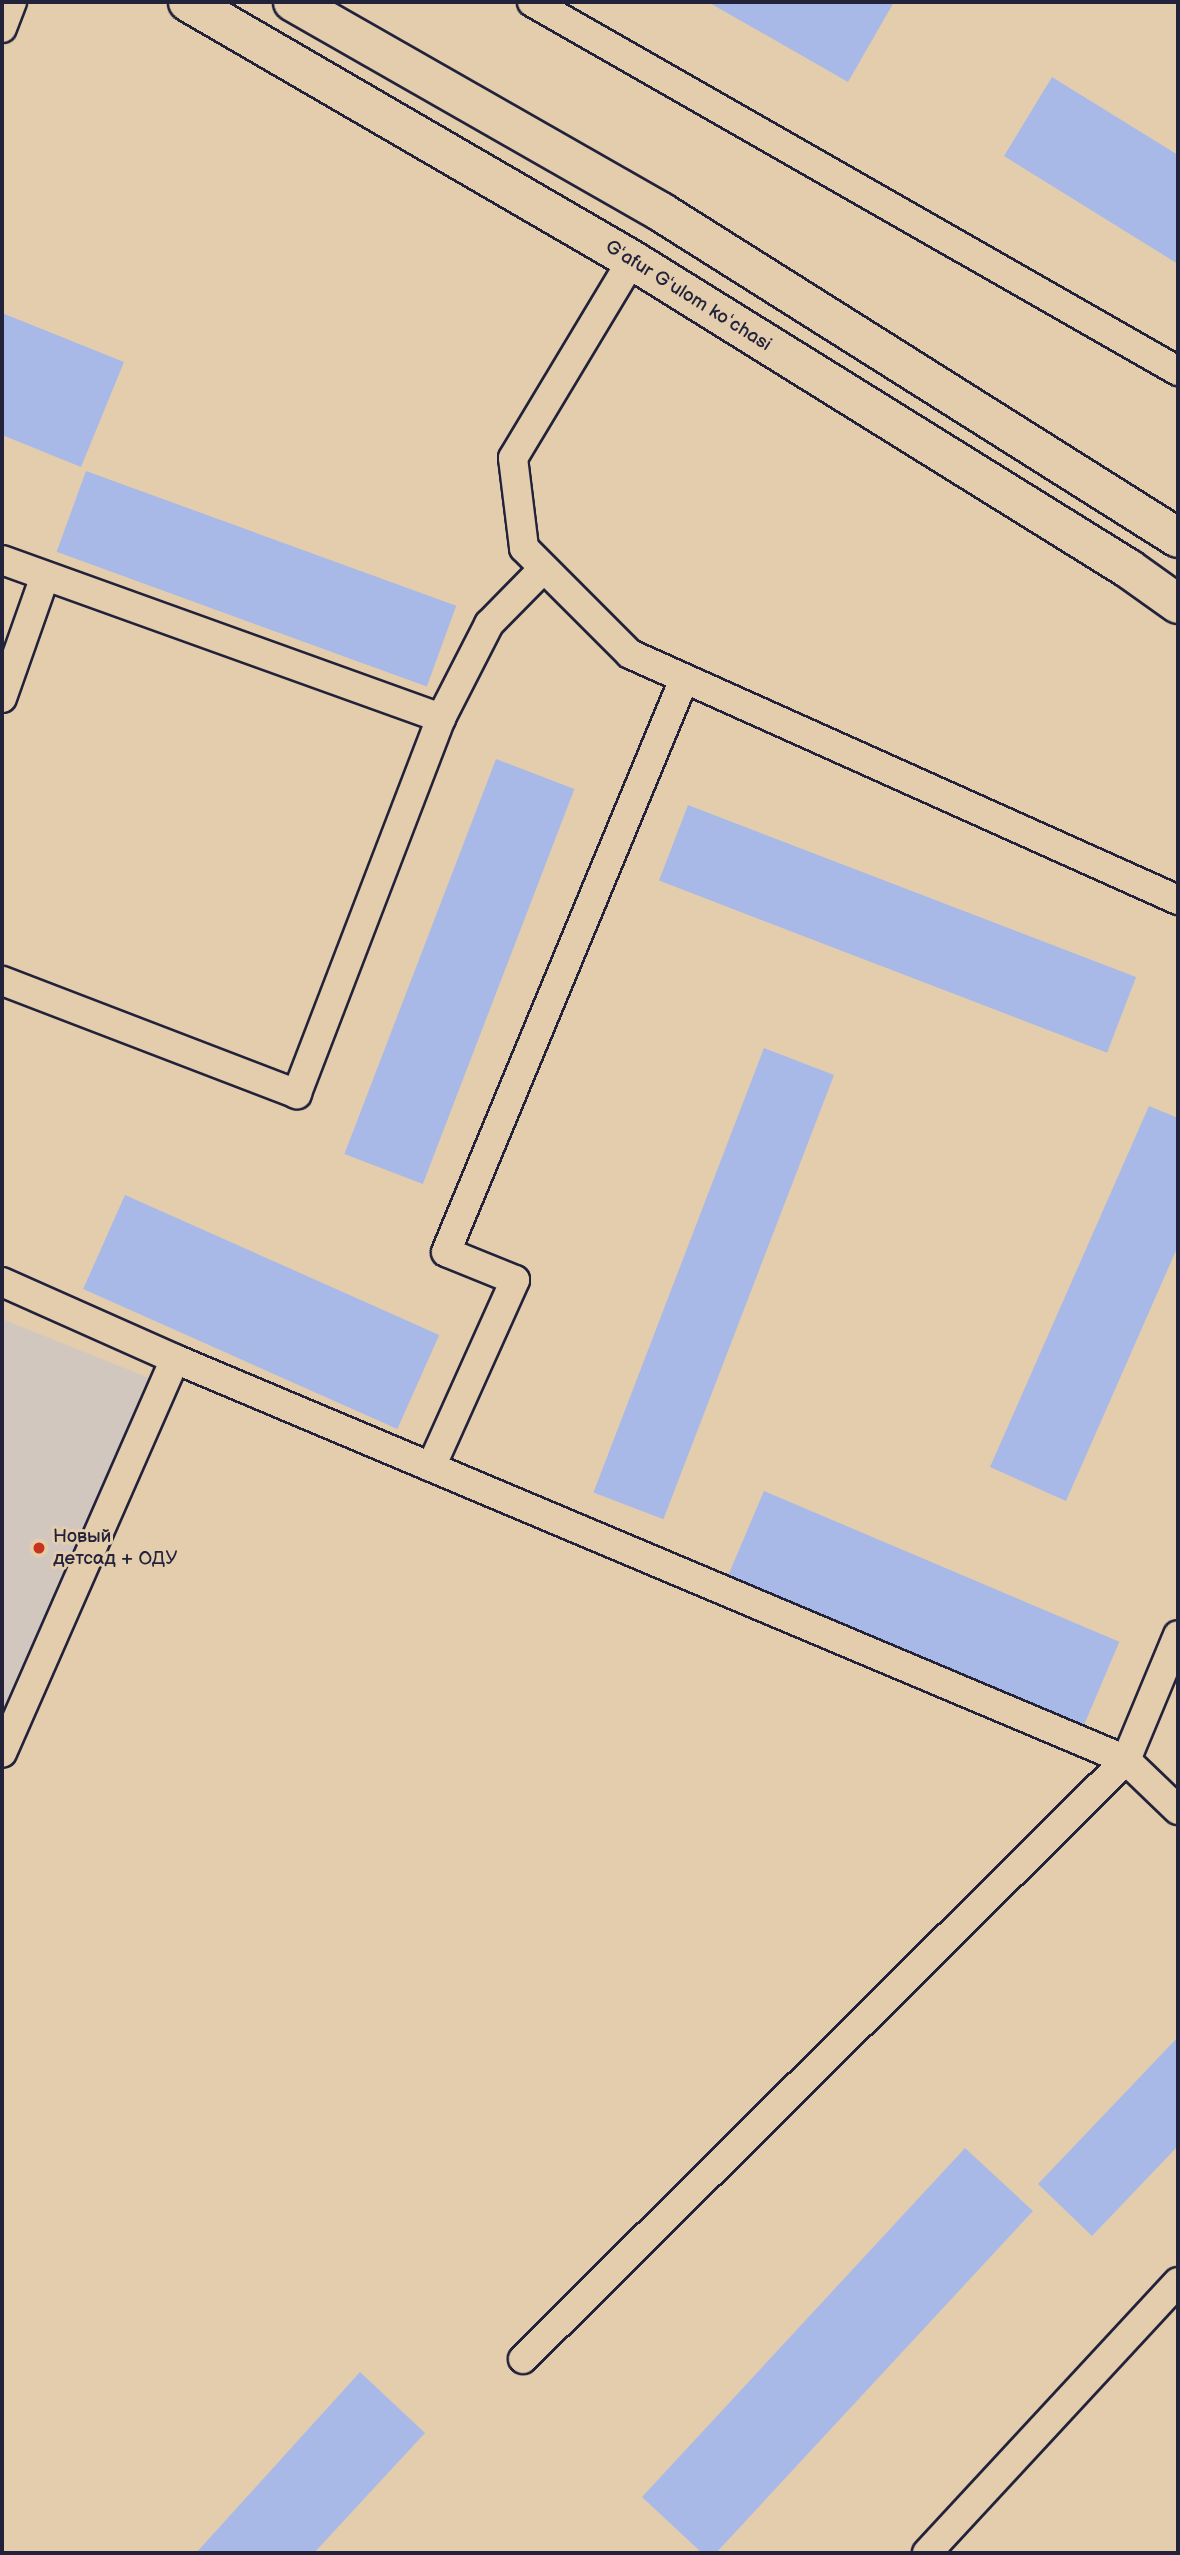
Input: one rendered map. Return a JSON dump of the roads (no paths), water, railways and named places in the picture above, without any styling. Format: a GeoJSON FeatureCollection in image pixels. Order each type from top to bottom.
{"type":"FeatureCollection","features":[{"type":"Feature","properties":{"kind":"main road","name":"Gʻafur Gʻulom koʻchasi"},"geometry":{"type":"LineString","coordinates":[[188,2],[632,260],[1129,569],[1178,604]]}},
{"type":"Feature","properties":{"kind":"main road"},"geometry":{"type":"LineString","coordinates":[[293,2],[661,212],[1178,538]]}},
{"type":"Feature","properties":{"kind":"main road"},"geometry":{"type":"LineString","coordinates":[[632,260],[661,212]]}},
{"type":"Feature","properties":{"kind":"lane"},"geometry":{"type":"LineString","coordinates":[[2,28],[12,2]]}},
{"type":"Feature","properties":{"kind":"lane"},"geometry":{"type":"LineString","coordinates":[[533,2],[1178,371]]}},
{"type":"Feature","properties":{"kind":"lane"},"geometry":{"type":"LineString","coordinates":[[632,260],[513,458],[524,548],[630,654],[1178,900]]}},
{"type":"Feature","properties":{"kind":"lane"},"geometry":{"type":"LineString","coordinates":[[2,560],[441,718]]}},
{"type":"Feature","properties":{"kind":"lane"},"geometry":{"type":"LineString","coordinates":[[2,981],[297,1094],[441,718],[489,624],[544,568]]}},
{"type":"Feature","properties":{"kind":"lane"},"geometry":{"type":"LineString","coordinates":[[2,698],[45,576]]}},
{"type":"Feature","properties":{"kind":"lane"},"geometry":{"type":"LineString","coordinates":[[431,1467],[515,1280],[446,1252],[684,679]]}},
{"type":"Feature","properties":{"kind":"lane"},"geometry":{"type":"LineString","coordinates":[[2,1282],[175,1359],[1126,1759],[1178,1810]]}},
{"type":"Feature","properties":{"kind":"lane"},"geometry":{"type":"LineString","coordinates":[[2,1753],[175,1359]]}},
{"type":"Feature","properties":{"kind":"lane"},"geometry":{"type":"LineString","coordinates":[[523,2359],[1126,1759],[1178,1635]]}},
{"type":"Feature","properties":{"kind":"lane"},"geometry":{"type":"LineString","coordinates":[[927,2553],[1178,2282]]}},
{"type":"Feature","properties":{"kind":"place","name":"Новый детсад + ОДУ"},"geometry":{"type":"Point","coordinates":[39,1548]}}]}
